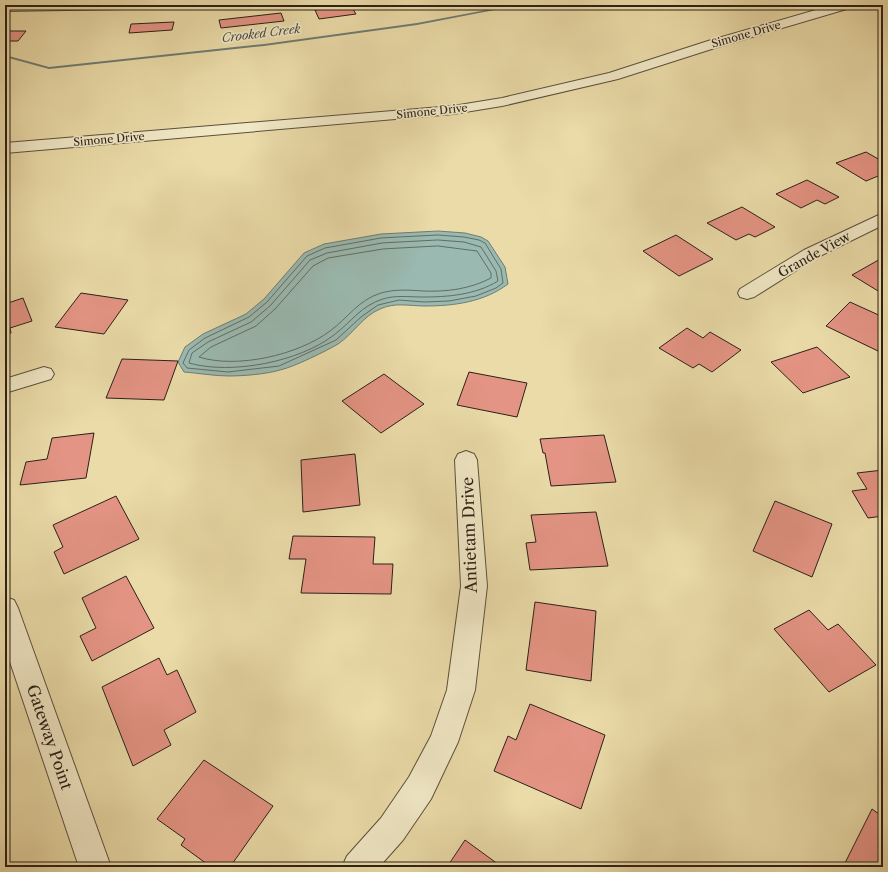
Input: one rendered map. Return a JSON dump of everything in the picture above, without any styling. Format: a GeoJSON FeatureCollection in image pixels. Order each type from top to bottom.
{"type":"FeatureCollection","features":[{"type":"Feature","properties":{"kind":"street"},"geometry":{"type":"LineString","coordinates":[[5,7],[125,5]]}},
{"type":"Feature","properties":{"kind":"street","name":"Simone Drive"},"geometry":{"type":"LineString","coordinates":[[5,148],[453,110],[571,87],[613,76],[712,44],[846,5]]}},
{"type":"Feature","properties":{"kind":"street","name":"Grande View"},"geometry":{"type":"LineString","coordinates":[[747,293],[810,254],[883,218]]}},
{"type":"Feature","properties":{"kind":"street"},"geometry":{"type":"LineString","coordinates":[[5,386],[44,374]]}},
{"type":"Feature","properties":{"kind":"street","name":"Antietam Drive"},"geometry":{"type":"LineString","coordinates":[[358,867],[392,829],[420,788],[443,742],[461,690],[474,586],[466,460]]}},
{"type":"Feature","properties":{"kind":"street","name":"Gateway Point"},"geometry":{"type":"LineString","coordinates":[[5,608],[95,867]]}},
{"type":"Feature","properties":{"kind":"water"},"geometry":{"type":"Polygon","coordinates":[[[438,231],[465,233],[481,237],[488,241],[505,267],[508,284],[479,299],[458,304],[436,306],[397,305],[380,309],[368,316],[338,344],[318,355],[275,371],[241,376],[212,375],[184,372],[178,362],[185,347],[203,334],[246,314],[264,299],[304,253],[324,244],[381,234],[438,231]]]}},
{"type":"Feature","properties":{"kind":"building"},"geometry":{"type":"Polygon","coordinates":[[[351,6],[356,14],[319,19],[315,10],[351,6]]]}},
{"type":"Feature","properties":{"kind":"building"},"geometry":{"type":"Polygon","coordinates":[[[281,13],[284,21],[221,28],[219,20],[281,13]]]}},
{"type":"Feature","properties":{"kind":"building"},"geometry":{"type":"Polygon","coordinates":[[[174,22],[172,30],[129,33],[131,24],[174,22]]]}},
{"type":"Feature","properties":{"kind":"building"},"geometry":{"type":"Polygon","coordinates":[[[5,31],[26,31],[18,41],[5,41],[5,31]]]}},
{"type":"Feature","properties":{"kind":"building"},"geometry":{"type":"Polygon","coordinates":[[[866,152],[880,160],[883,159],[883,174],[866,181],[836,163],[866,152]]]}},
{"type":"Feature","properties":{"kind":"building"},"geometry":{"type":"Polygon","coordinates":[[[807,180],[839,197],[825,204],[817,200],[801,208],[776,194],[807,180]]]}},
{"type":"Feature","properties":{"kind":"building"},"geometry":{"type":"Polygon","coordinates":[[[742,207],[775,227],[755,237],[749,234],[736,240],[707,223],[742,207]]]}},
{"type":"Feature","properties":{"kind":"building"},"geometry":{"type":"Polygon","coordinates":[[[676,235],[713,259],[679,276],[643,251],[676,235]]]}},
{"type":"Feature","properties":{"kind":"building"},"geometry":{"type":"Polygon","coordinates":[[[882,258],[883,259],[883,294],[852,275],[882,258]]]}},
{"type":"Feature","properties":{"kind":"building"},"geometry":{"type":"Polygon","coordinates":[[[81,293],[128,300],[104,334],[55,327],[81,293]]]}},
{"type":"Feature","properties":{"kind":"building"},"geometry":{"type":"Polygon","coordinates":[[[23,298],[32,321],[10,328],[11,333],[5,335],[5,304],[23,298]]]}},
{"type":"Feature","properties":{"kind":"building"},"geometry":{"type":"Polygon","coordinates":[[[850,302],[883,317],[883,345],[878,351],[826,326],[850,302]]]}},
{"type":"Feature","properties":{"kind":"building"},"geometry":{"type":"Polygon","coordinates":[[[687,328],[703,338],[710,332],[741,350],[712,372],[699,364],[693,368],[659,348],[687,328]]]}},
{"type":"Feature","properties":{"kind":"building"},"geometry":{"type":"Polygon","coordinates":[[[817,347],[850,377],[803,393],[771,362],[817,347]]]}},
{"type":"Feature","properties":{"kind":"building"},"geometry":{"type":"Polygon","coordinates":[[[122,359],[178,361],[164,400],[106,398],[122,359]]]}},
{"type":"Feature","properties":{"kind":"building"},"geometry":{"type":"Polygon","coordinates":[[[469,372],[527,383],[517,417],[457,405],[469,372]]]}},
{"type":"Feature","properties":{"kind":"building"},"geometry":{"type":"Polygon","coordinates":[[[384,374],[424,404],[381,433],[342,401],[384,374]]]}},
{"type":"Feature","properties":{"kind":"building"},"geometry":{"type":"Polygon","coordinates":[[[94,433],[86,478],[20,485],[26,462],[47,459],[52,438],[94,433]]]}},
{"type":"Feature","properties":{"kind":"building"},"geometry":{"type":"Polygon","coordinates":[[[604,435],[616,482],[551,486],[545,453],[543,453],[540,439],[604,435]]]}},
{"type":"Feature","properties":{"kind":"building"},"geometry":{"type":"Polygon","coordinates":[[[355,454],[360,505],[303,512],[301,460],[355,454]]]}},
{"type":"Feature","properties":{"kind":"building"},"geometry":{"type":"Polygon","coordinates":[[[883,470],[883,516],[868,518],[852,491],[867,489],[857,473],[883,470]]]}},
{"type":"Feature","properties":{"kind":"building"},"geometry":{"type":"Polygon","coordinates":[[[116,496],[139,539],[64,574],[54,552],[63,547],[53,525],[116,496]]]}},
{"type":"Feature","properties":{"kind":"building"},"geometry":{"type":"Polygon","coordinates":[[[775,501],[832,524],[812,577],[753,551],[775,501]]]}},
{"type":"Feature","properties":{"kind":"building"},"geometry":{"type":"Polygon","coordinates":[[[596,512],[608,566],[530,570],[526,543],[536,542],[531,515],[596,512]]]}},
{"type":"Feature","properties":{"kind":"building"},"geometry":{"type":"Polygon","coordinates":[[[293,536],[375,537],[373,564],[393,564],[391,594],[301,593],[306,559],[289,559],[293,536]]]}},
{"type":"Feature","properties":{"kind":"building"},"geometry":{"type":"Polygon","coordinates":[[[126,576],[154,628],[92,661],[80,636],[96,628],[82,598],[126,576]]]}},
{"type":"Feature","properties":{"kind":"building"},"geometry":{"type":"Polygon","coordinates":[[[535,602],[596,611],[591,681],[526,670],[535,602]]]}},
{"type":"Feature","properties":{"kind":"building"},"geometry":{"type":"Polygon","coordinates":[[[809,610],[828,630],[838,624],[876,665],[829,692],[774,629],[809,610]]]}},
{"type":"Feature","properties":{"kind":"building"},"geometry":{"type":"Polygon","coordinates":[[[159,658],[167,675],[177,670],[196,712],[164,730],[171,745],[133,766],[102,687],[159,658]]]}},
{"type":"Feature","properties":{"kind":"building"},"geometry":{"type":"Polygon","coordinates":[[[530,704],[605,735],[581,809],[494,771],[508,736],[516,740],[530,704]]]}},
{"type":"Feature","properties":{"kind":"building"},"geometry":{"type":"Polygon","coordinates":[[[204,760],[273,806],[230,867],[211,867],[181,845],[185,839],[157,819],[204,760]]]}},
{"type":"Feature","properties":{"kind":"building"},"geometry":{"type":"Polygon","coordinates":[[[872,809],[883,817],[883,867],[843,867],[872,809]]]}},
{"type":"Feature","properties":{"kind":"building"},"geometry":{"type":"Polygon","coordinates":[[[465,840],[502,867],[447,867],[465,840]]]}},
{"type":"Feature","properties":{"kind":"waterway","name":"Crooked Creek"},"geometry":{"type":"LineString","coordinates":[[5,56],[49,68],[264,45],[417,24],[519,5]]}}]}
